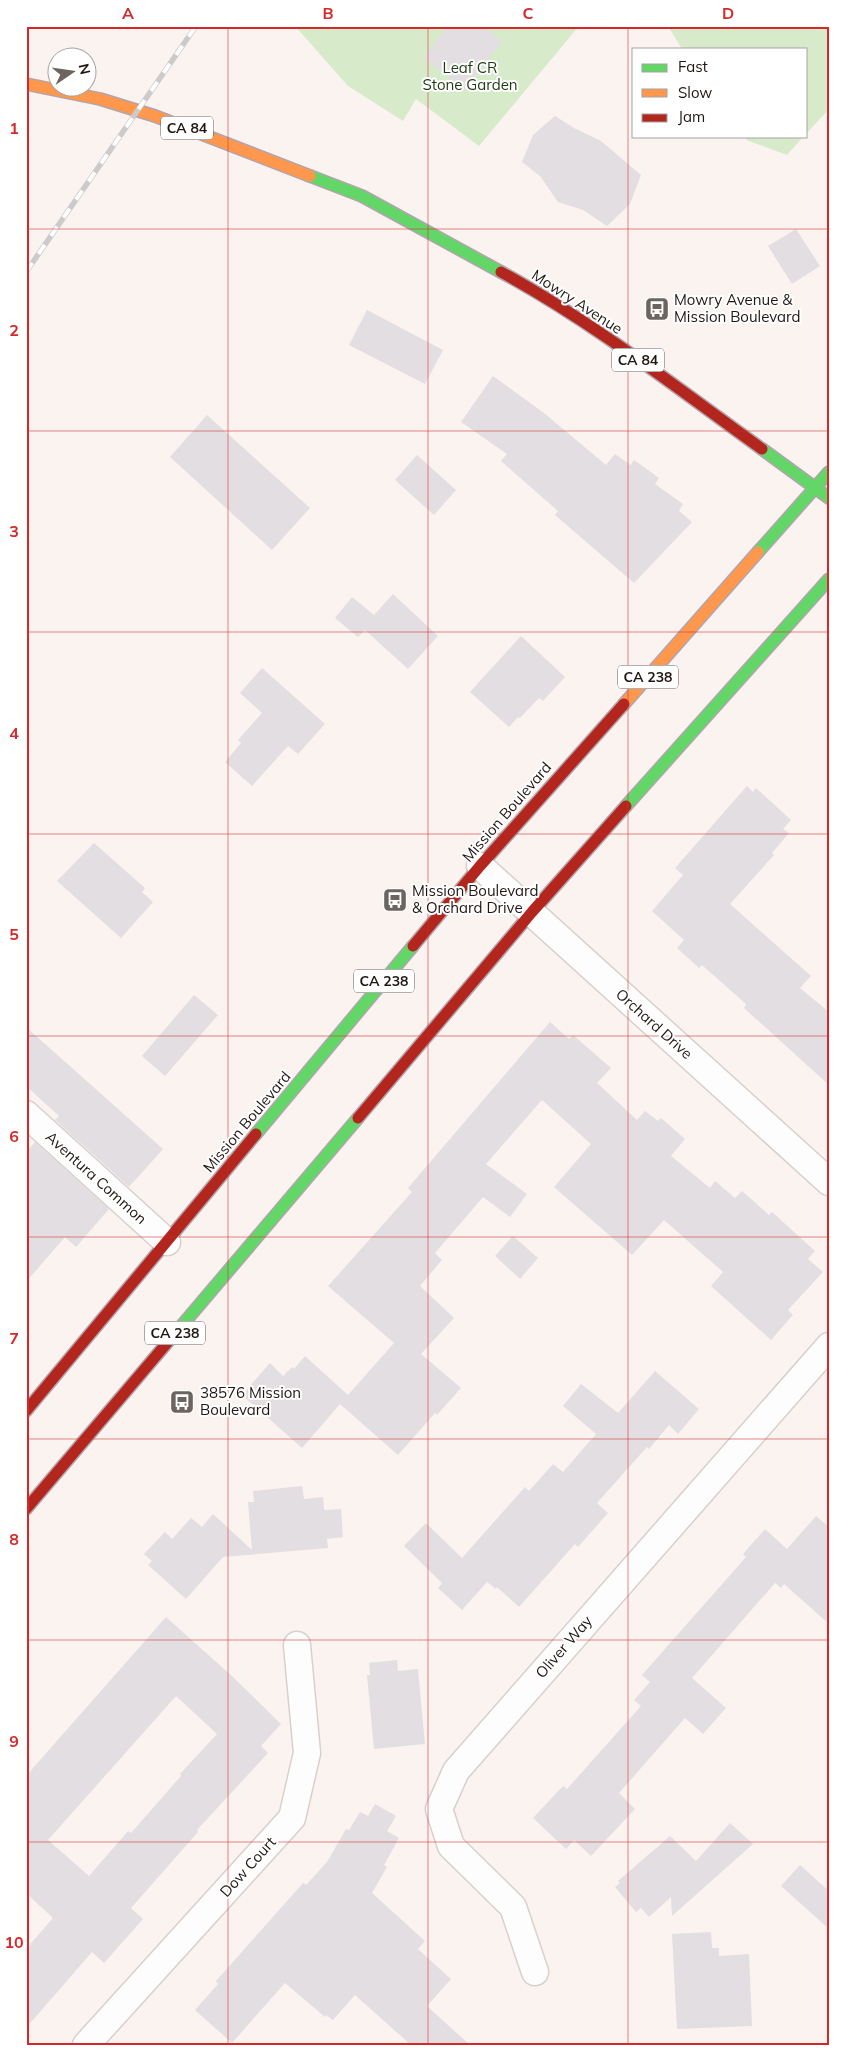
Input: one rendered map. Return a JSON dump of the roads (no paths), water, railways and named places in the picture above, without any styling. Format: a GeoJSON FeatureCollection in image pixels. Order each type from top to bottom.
{"type":"FeatureCollection","features":[{"type":"Feature","properties":{"kind":"main road","name":"Mowry Avenue"},"geometry":{"type":"LineString","coordinates":[[26,84],[100,99],[155,116],[343,188]]}},
{"type":"Feature","properties":{"kind":"main road","name":"Mowry Avenue"},"geometry":{"type":"LineString","coordinates":[[232,133],[370,201],[531,288],[630,354],[829,498]]}},
{"type":"Feature","properties":{"kind":"main road","name":"Mission Boulevard"},"geometry":{"type":"LineString","coordinates":[[26,1411],[480,866],[829,472]]}},
{"type":"Feature","properties":{"kind":"main road","name":"CA 238"},"geometry":{"type":"LineString","coordinates":[[26,1509],[532,912],[829,579]]}},
{"type":"Feature","properties":{"kind":"street","name":"Orchard Drive"},"geometry":{"type":"LineString","coordinates":[[480,866],[829,1182]]}},
{"type":"Feature","properties":{"kind":"street","name":"Aventura Common"},"geometry":{"type":"LineString","coordinates":[[26,1114],[166,1242]]}},
{"type":"Feature","properties":{"kind":"street","name":"Oliver Way"},"geometry":{"type":"LineString","coordinates":[[535,1972],[513,1907],[452,1846],[439,1809],[456,1770],[829,1346]]}},
{"type":"Feature","properties":{"kind":"street","name":"Dow Court"},"geometry":{"type":"LineString","coordinates":[[86,2045],[292,1818],[307,1753],[297,1645]]}},
{"type":"Feature","properties":{"kind":"railway"},"geometry":{"type":"LineString","coordinates":[[26,272],[196,26]]}},
{"type":"Feature","properties":{"kind":"place","name":"Mowry Avenue & Mission Boulevard"},"geometry":{"type":"Point","coordinates":[657,309]}},
{"type":"Feature","properties":{"kind":"place","name":"Mission Boulevard & Orchard Drive"},"geometry":{"type":"Point","coordinates":[395,900]}},
{"type":"Feature","properties":{"kind":"place","name":"38576 Mission Boulevard"},"geometry":{"type":"Point","coordinates":[182,1402]}},
{"type":"Feature","properties":{"kind":"park label","name":"Leaf CR Stone Garden"},"geometry":{"type":"Point","coordinates":[470,76]}}]}
